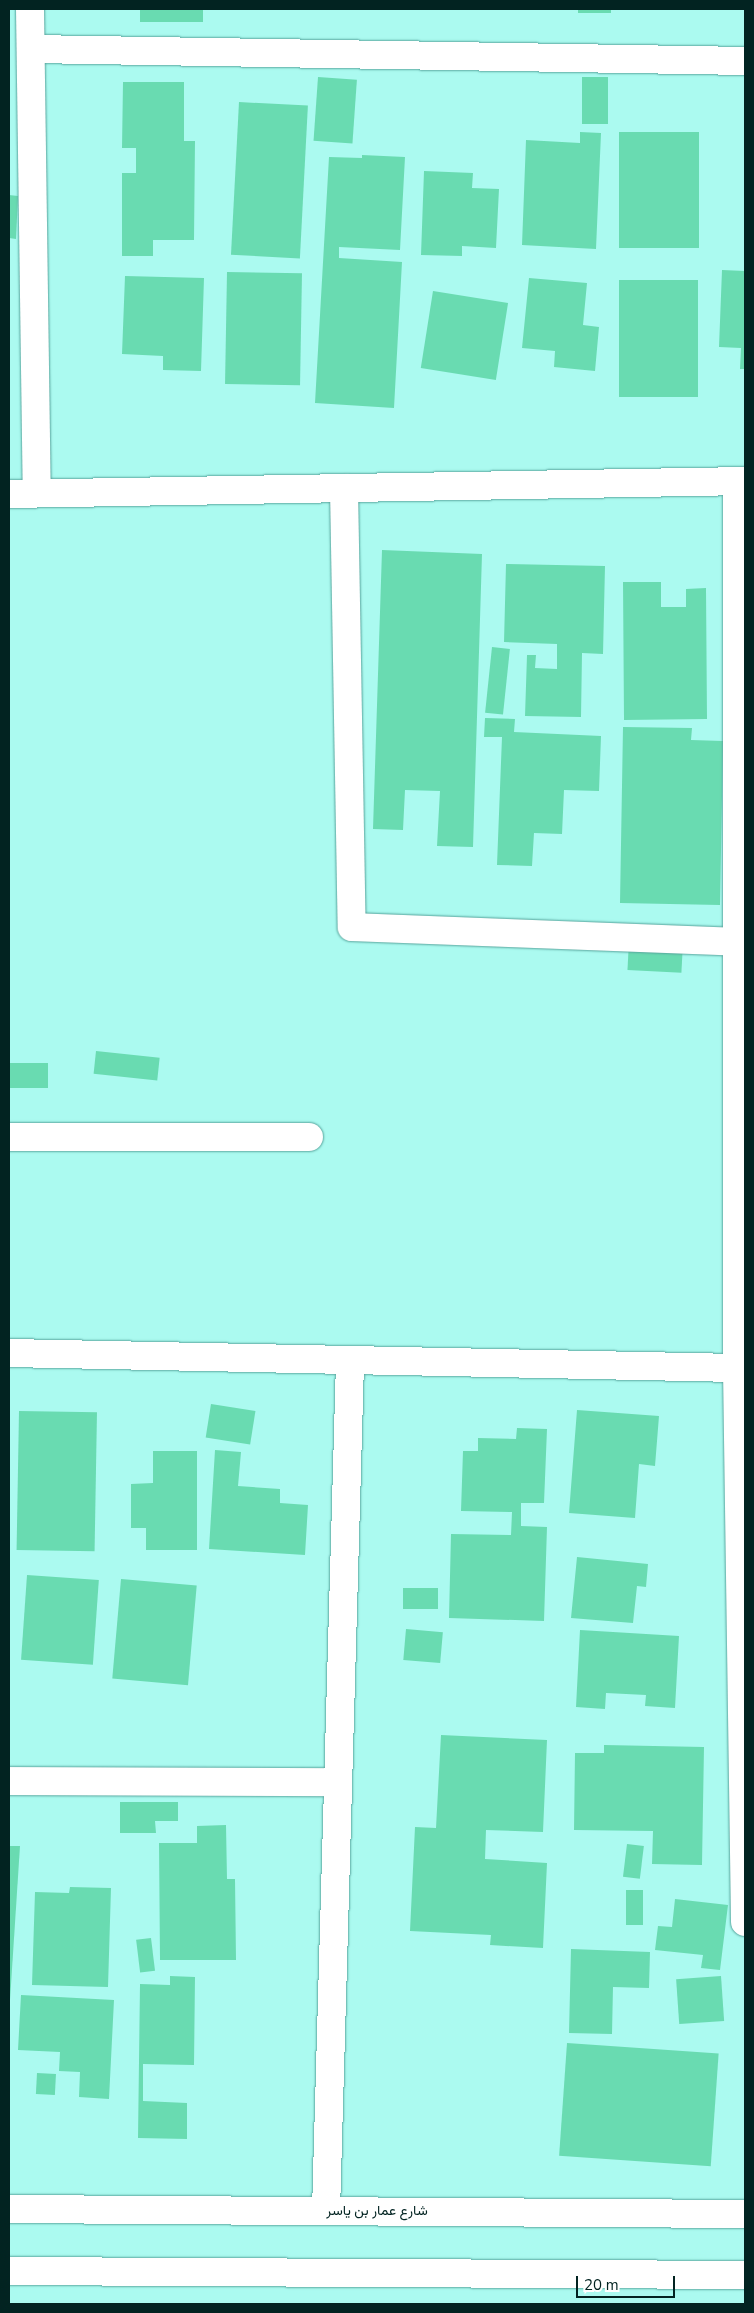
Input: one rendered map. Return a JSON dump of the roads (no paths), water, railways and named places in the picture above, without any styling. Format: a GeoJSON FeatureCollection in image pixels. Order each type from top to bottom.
{"type":"FeatureCollection","features":[{"type":"Feature","properties":{"kind":"street"},"geometry":{"type":"LineString","coordinates":[[30,9],[37,493]]}},
{"type":"Feature","properties":{"kind":"street"},"geometry":{"type":"LineString","coordinates":[[31,49],[745,61]]}},
{"type":"Feature","properties":{"kind":"street"},"geometry":{"type":"LineString","coordinates":[[9,494],[741,481],[741,942],[737,1368],[745,1922]]}},
{"type":"Feature","properties":{"kind":"street"},"geometry":{"type":"LineString","coordinates":[[344,488],[352,927],[741,942]]}},
{"type":"Feature","properties":{"kind":"street"},"geometry":{"type":"LineString","coordinates":[[9,1137],[310,1137]]}},
{"type":"Feature","properties":{"kind":"street"},"geometry":{"type":"LineString","coordinates":[[9,1353],[737,1368]]}},
{"type":"Feature","properties":{"kind":"street"},"geometry":{"type":"LineString","coordinates":[[326,2211],[350,1360]]}},
{"type":"Feature","properties":{"kind":"street"},"geometry":{"type":"LineString","coordinates":[[9,1781],[338,1782]]}},
{"type":"Feature","properties":{"kind":"street","name":"شارع عمار بن ياسر"},"geometry":{"type":"LineString","coordinates":[[9,2209],[745,2214]]}},
{"type":"Feature","properties":{"kind":"street"},"geometry":{"type":"LineString","coordinates":[[9,2271],[745,2275]]}}]}
